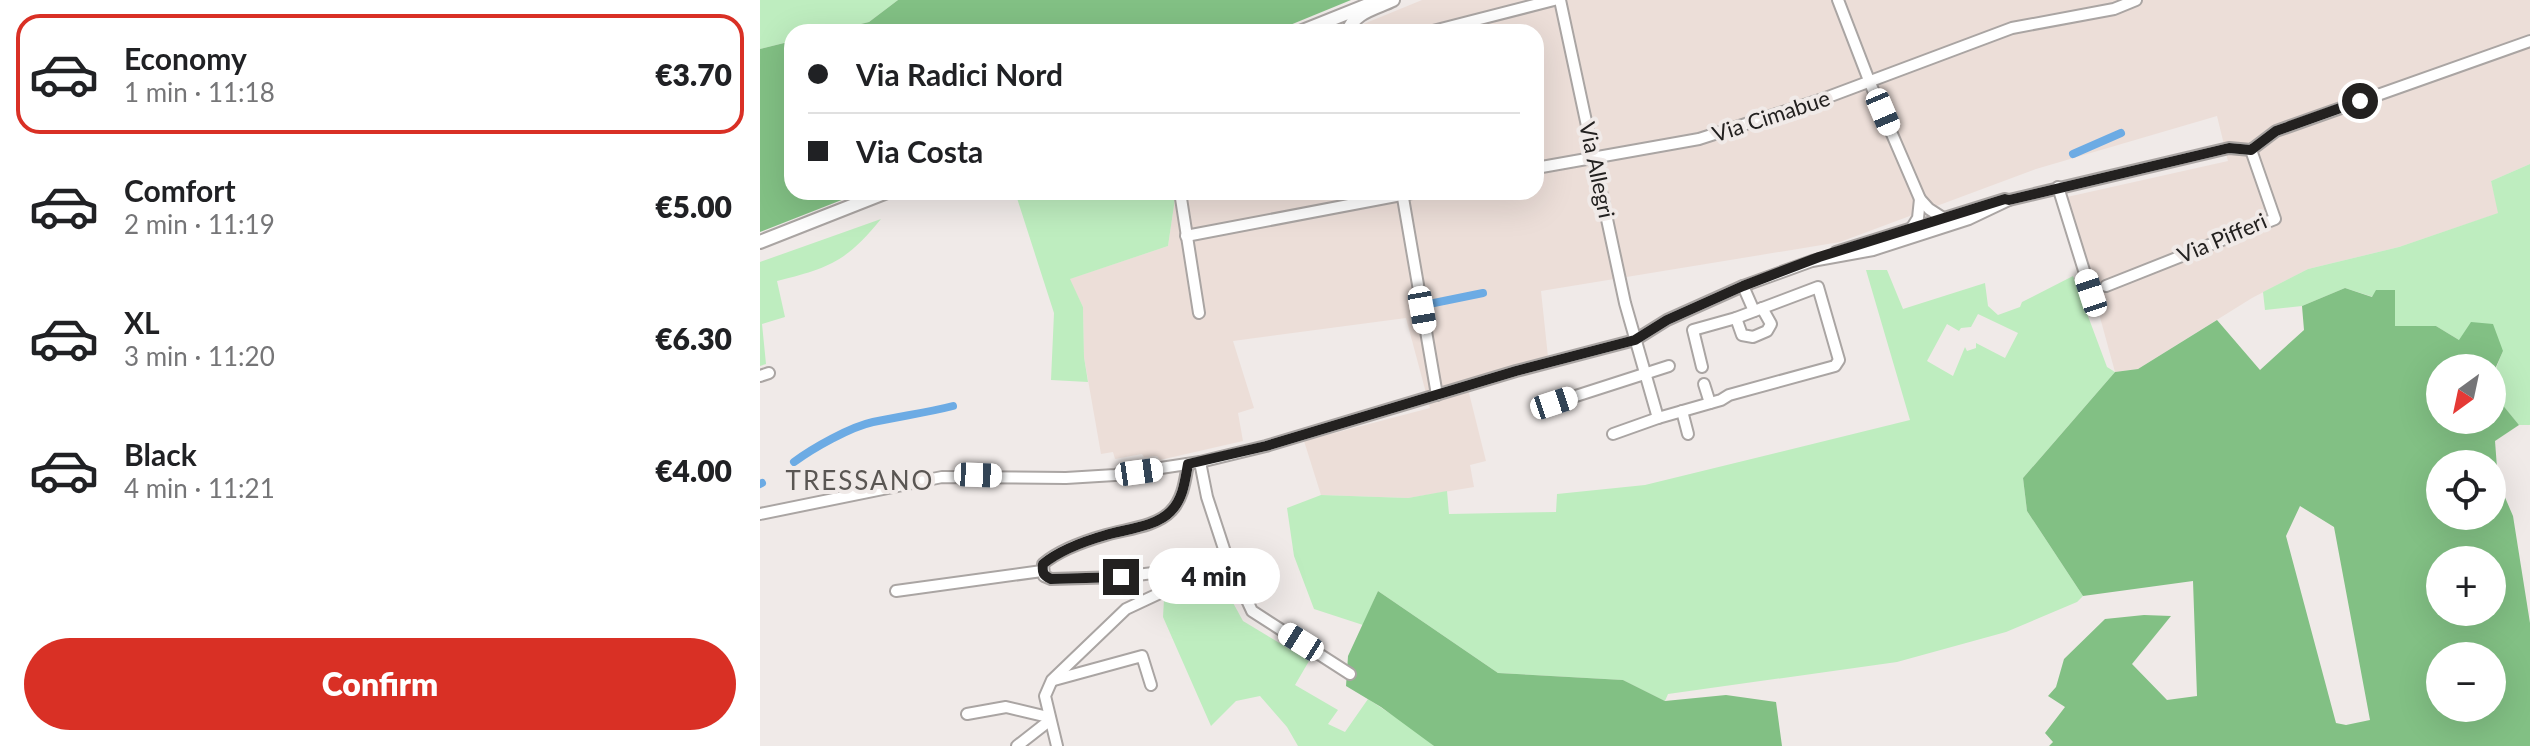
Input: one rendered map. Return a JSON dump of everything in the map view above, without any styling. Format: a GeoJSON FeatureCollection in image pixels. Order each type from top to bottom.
{"type":"FeatureCollection","features":[{"type":"Feature","properties":{"kind":"main road"},"geometry":{"type":"LineString","coordinates":[[1320,24],[1380,0]]}},
{"type":"Feature","properties":{"kind":"main road"},"geometry":{"type":"LineString","coordinates":[[1351,24],[1356,18],[1393,0]]}},
{"type":"Feature","properties":{"kind":"main road"},"geometry":{"type":"LineString","coordinates":[[760,242],[867,200]]}},
{"type":"Feature","properties":{"kind":"street"},"geometry":{"type":"LineString","coordinates":[[1460,24],[1554,0]]}},
{"type":"Feature","properties":{"kind":"street","name":"Via Allegri"},"geometry":{"type":"LineString","coordinates":[[1560,0],[1635,340],[1658,418]]}},
{"type":"Feature","properties":{"kind":"street"},"geometry":{"type":"LineString","coordinates":[[1838,0],[1920,199],[1943,218]]}},
{"type":"Feature","properties":{"kind":"street","name":"Via Cimabue"},"geometry":{"type":"LineString","coordinates":[[1544,167],[1699,139],[1870,83],[2012,28],[2114,9],[2135,0]]}},
{"type":"Feature","properties":{"kind":"street"},"geometry":{"type":"LineString","coordinates":[[1812,261],[1864,252],[1991,216],[2005,203],[2058,187],[2229,148],[2251,150],[2276,131],[2530,41]]}},
{"type":"Feature","properties":{"kind":"street","name":"Via Pifferi"},"geometry":{"type":"LineString","coordinates":[[2106,286],[2275,219],[2251,150]]}},
{"type":"Feature","properties":{"kind":"street"},"geometry":{"type":"LineString","coordinates":[[2058,187],[2091,293]]}},
{"type":"Feature","properties":{"kind":"street"},"geometry":{"type":"LineString","coordinates":[[1911,229],[1918,218],[1920,199]]}},
{"type":"Feature","properties":{"kind":"street"},"geometry":{"type":"LineString","coordinates":[[760,514],[942,477],[1066,478],[1115,475],[1200,462],[1266,446],[1516,371],[1635,340],[1667,320],[1743,286],[1943,218],[2005,199],[2005,203]]}},
{"type":"Feature","properties":{"kind":"street"},"geometry":{"type":"LineString","coordinates":[[1181,200],[1199,313]]}},
{"type":"Feature","properties":{"kind":"street"},"geometry":{"type":"LineString","coordinates":[[1186,236],[1371,200]]}},
{"type":"Feature","properties":{"kind":"street"},"geometry":{"type":"LineString","coordinates":[[1403,200],[1437,395]]}},
{"type":"Feature","properties":{"kind":"street"},"geometry":{"type":"LineString","coordinates":[[1973,209],[1991,216]]}},
{"type":"Feature","properties":{"kind":"street"},"geometry":{"type":"LineString","coordinates":[[1736,318],[1742,335],[1753,337],[1767,331],[1771,324],[1743,286]]}},
{"type":"Feature","properties":{"kind":"street"},"geometry":{"type":"LineString","coordinates":[[1613,434],[1716,402],[1729,395],[1835,366],[1838,363],[1818,287],[1736,318],[1693,330],[1702,367]]}},
{"type":"Feature","properties":{"kind":"street"},"geometry":{"type":"LineString","coordinates":[[1554,403],[1669,366]]}},
{"type":"Feature","properties":{"kind":"street"},"geometry":{"type":"LineString","coordinates":[[1704,384],[1716,402]]}},
{"type":"Feature","properties":{"kind":"street"},"geometry":{"type":"LineString","coordinates":[[1682,411],[1688,434]]}},
{"type":"Feature","properties":{"kind":"street"},"geometry":{"type":"LineString","coordinates":[[1200,462],[1207,497],[1226,555],[1252,611],[1350,674]]}},
{"type":"Feature","properties":{"kind":"street"},"geometry":{"type":"LineString","coordinates":[[1057,746],[1045,696],[1052,680],[1126,609],[1158,594],[1163,585],[1161,578],[1153,573],[1051,579],[1044,576],[1043,564],[1051,557],[1102,536],[1155,522],[1170,514],[1184,487],[1188,464]]}},
{"type":"Feature","properties":{"kind":"street"},"geometry":{"type":"LineString","coordinates":[[896,591],[1042,571]]}},
{"type":"Feature","properties":{"kind":"street"},"geometry":{"type":"LineString","coordinates":[[1052,680],[1142,656],[1151,685]]}},
{"type":"Feature","properties":{"kind":"street"},"geometry":{"type":"LineString","coordinates":[[967,714],[1006,707],[1049,719]]}},
{"type":"Feature","properties":{"kind":"street"},"geometry":{"type":"LineString","coordinates":[[1017,746],[1049,719]]}},
{"type":"Feature","properties":{"kind":"shaded area"},"geometry":{"type":"Polygon","coordinates":[[[1422,0],[2530,0],[2530,164],[2491,181],[2499,213],[2399,247],[2308,269],[2252,298],[2138,369],[2115,372],[2067,197],[2228,161],[2217,116],[2036,169],[1840,242],[1541,291],[1548,357],[1466,381],[1486,461],[1470,465],[1474,487],[1408,498],[1321,495],[1304,441],[1430,408],[1406,318],[1233,341],[1254,408],[1238,413],[1243,441],[1160,460],[1157,456],[1144,457],[1142,454],[1115,459],[1113,452],[1101,454],[1084,357],[1083,307],[1069,279],[1168,246],[1175,200],[1544,200],[1544,24],[1364,24],[1422,0]]]}},
{"type":"Feature","properties":{"kind":"green space"},"geometry":{"type":"Polygon","coordinates":[[[760,0],[898,0],[869,22],[861,24],[784,24],[784,43],[760,49],[760,0]]]}},
{"type":"Feature","properties":{"kind":"green space"},"geometry":{"type":"Polygon","coordinates":[[[898,0],[1351,0],[1292,24],[861,24],[869,22],[898,0]]]}},
{"type":"Feature","properties":{"kind":"green space"},"geometry":{"type":"Polygon","coordinates":[[[784,43],[784,200],[842,200],[760,232],[760,49],[784,43]]]}},
{"type":"Feature","properties":{"kind":"green space"},"geometry":{"type":"Polygon","coordinates":[[[2530,164],[2530,425],[2519,425],[2506,409],[2506,354],[2502,354],[2503,351],[2459,340],[2436,326],[2395,326],[2394,290],[2373,297],[2345,288],[2302,306],[2265,310],[2263,292],[2308,269],[2399,247],[2498,213],[2491,181],[2530,164]]]}},
{"type":"Feature","properties":{"kind":"green space"},"geometry":{"type":"Polygon","coordinates":[[[1018,200],[1175,200],[1168,246],[1070,279],[1083,307],[1088,382],[1051,380],[1054,313],[1018,200]]]}},
{"type":"Feature","properties":{"kind":"green space"},"geometry":{"type":"Polygon","coordinates":[[[881,219],[857,245],[835,261],[777,281],[785,317],[762,324],[766,364],[760,366],[760,262],[881,219]]]}},
{"type":"Feature","properties":{"kind":"green space"},"geometry":{"type":"Polygon","coordinates":[[[1866,270],[1887,270],[1903,309],[1985,283],[1988,306],[1998,315],[2020,307],[2022,302],[2073,276],[2107,367],[2115,372],[2023,478],[2027,511],[2083,596],[2077,602],[2006,632],[1897,662],[1668,694],[1665,701],[1623,680],[1498,673],[1378,591],[1363,625],[1314,609],[1294,556],[1287,508],[1321,495],[1408,498],[1447,491],[1449,514],[1556,512],[1557,494],[1645,485],[1910,420],[1866,270]],[[1978,314],[1971,327],[1959,331],[1947,324],[1927,361],[1953,376],[1965,347],[1967,351],[1976,348],[1976,343],[2005,358],[2018,333],[1978,314]]]}},
{"type":"Feature","properties":{"kind":"green space"},"geometry":{"type":"Polygon","coordinates":[[[2345,288],[2372,297],[2376,290],[2395,290],[2395,326],[2436,326],[2459,340],[2471,322],[2493,324],[2502,354],[2426,354],[2426,434],[2506,434],[2495,441],[2496,450],[2426,450],[2426,530],[2506,530],[2506,500],[2513,516],[2530,623],[2530,746],[2049,746],[2053,742],[2045,733],[2065,707],[2048,696],[2056,687],[2064,659],[2105,619],[2171,616],[2132,664],[2167,700],[2197,696],[2193,581],[2083,596],[2027,511],[2023,478],[2115,372],[2138,369],[2217,320],[2260,370],[2304,330],[2302,306],[2345,288]],[[2300,506],[2286,536],[2336,723],[2346,725],[2370,720],[2334,527],[2300,506]]]}},
{"type":"Feature","properties":{"kind":"green space"},"geometry":{"type":"Polygon","coordinates":[[[2506,409],[2519,425],[2506,434],[2506,409]]]}},
{"type":"Feature","properties":{"kind":"green space"},"geometry":{"type":"Polygon","coordinates":[[[1214,568],[1243,621],[1309,661],[1295,685],[1338,710],[1328,724],[1345,732],[1368,699],[1434,746],[1298,746],[1287,727],[1260,696],[1236,701],[1211,726],[1163,617],[1164,599],[1175,575],[1192,579],[1214,568]]]}},
{"type":"Feature","properties":{"kind":"green space"},"geometry":{"type":"Polygon","coordinates":[[[1378,591],[1498,673],[1623,680],[1665,701],[1726,695],[1776,702],[1782,746],[1434,746],[1346,686],[1348,656],[1378,591]]]}},
{"type":"Feature","properties":{"kind":"waterway"},"geometry":{"type":"LineString","coordinates":[[2073,154],[2121,133]]}},
{"type":"Feature","properties":{"kind":"waterway"},"geometry":{"type":"LineString","coordinates":[[1429,304],[1483,293]]}},
{"type":"Feature","properties":{"kind":"waterway"},"geometry":{"type":"LineString","coordinates":[[794,462],[854,428],[953,406]]}},
{"type":"Feature","properties":{"kind":"district","name":"TRESSANO"},"geometry":{"type":"Point","coordinates":[860,481]}},
{"type":"Feature","properties":{"kind":"route"},"geometry":{"type":"LineString","coordinates":[[1121,577],[1051,579],[1044,576],[1042,571],[1043,564],[1051,557],[1102,536],[1155,522],[1170,514],[1184,487],[1188,464],[1266,446],[1516,371],[1635,340],[1667,320],[1819,257],[2005,199],[2229,148],[2251,150],[2276,131],[2360,101]]}}]}
